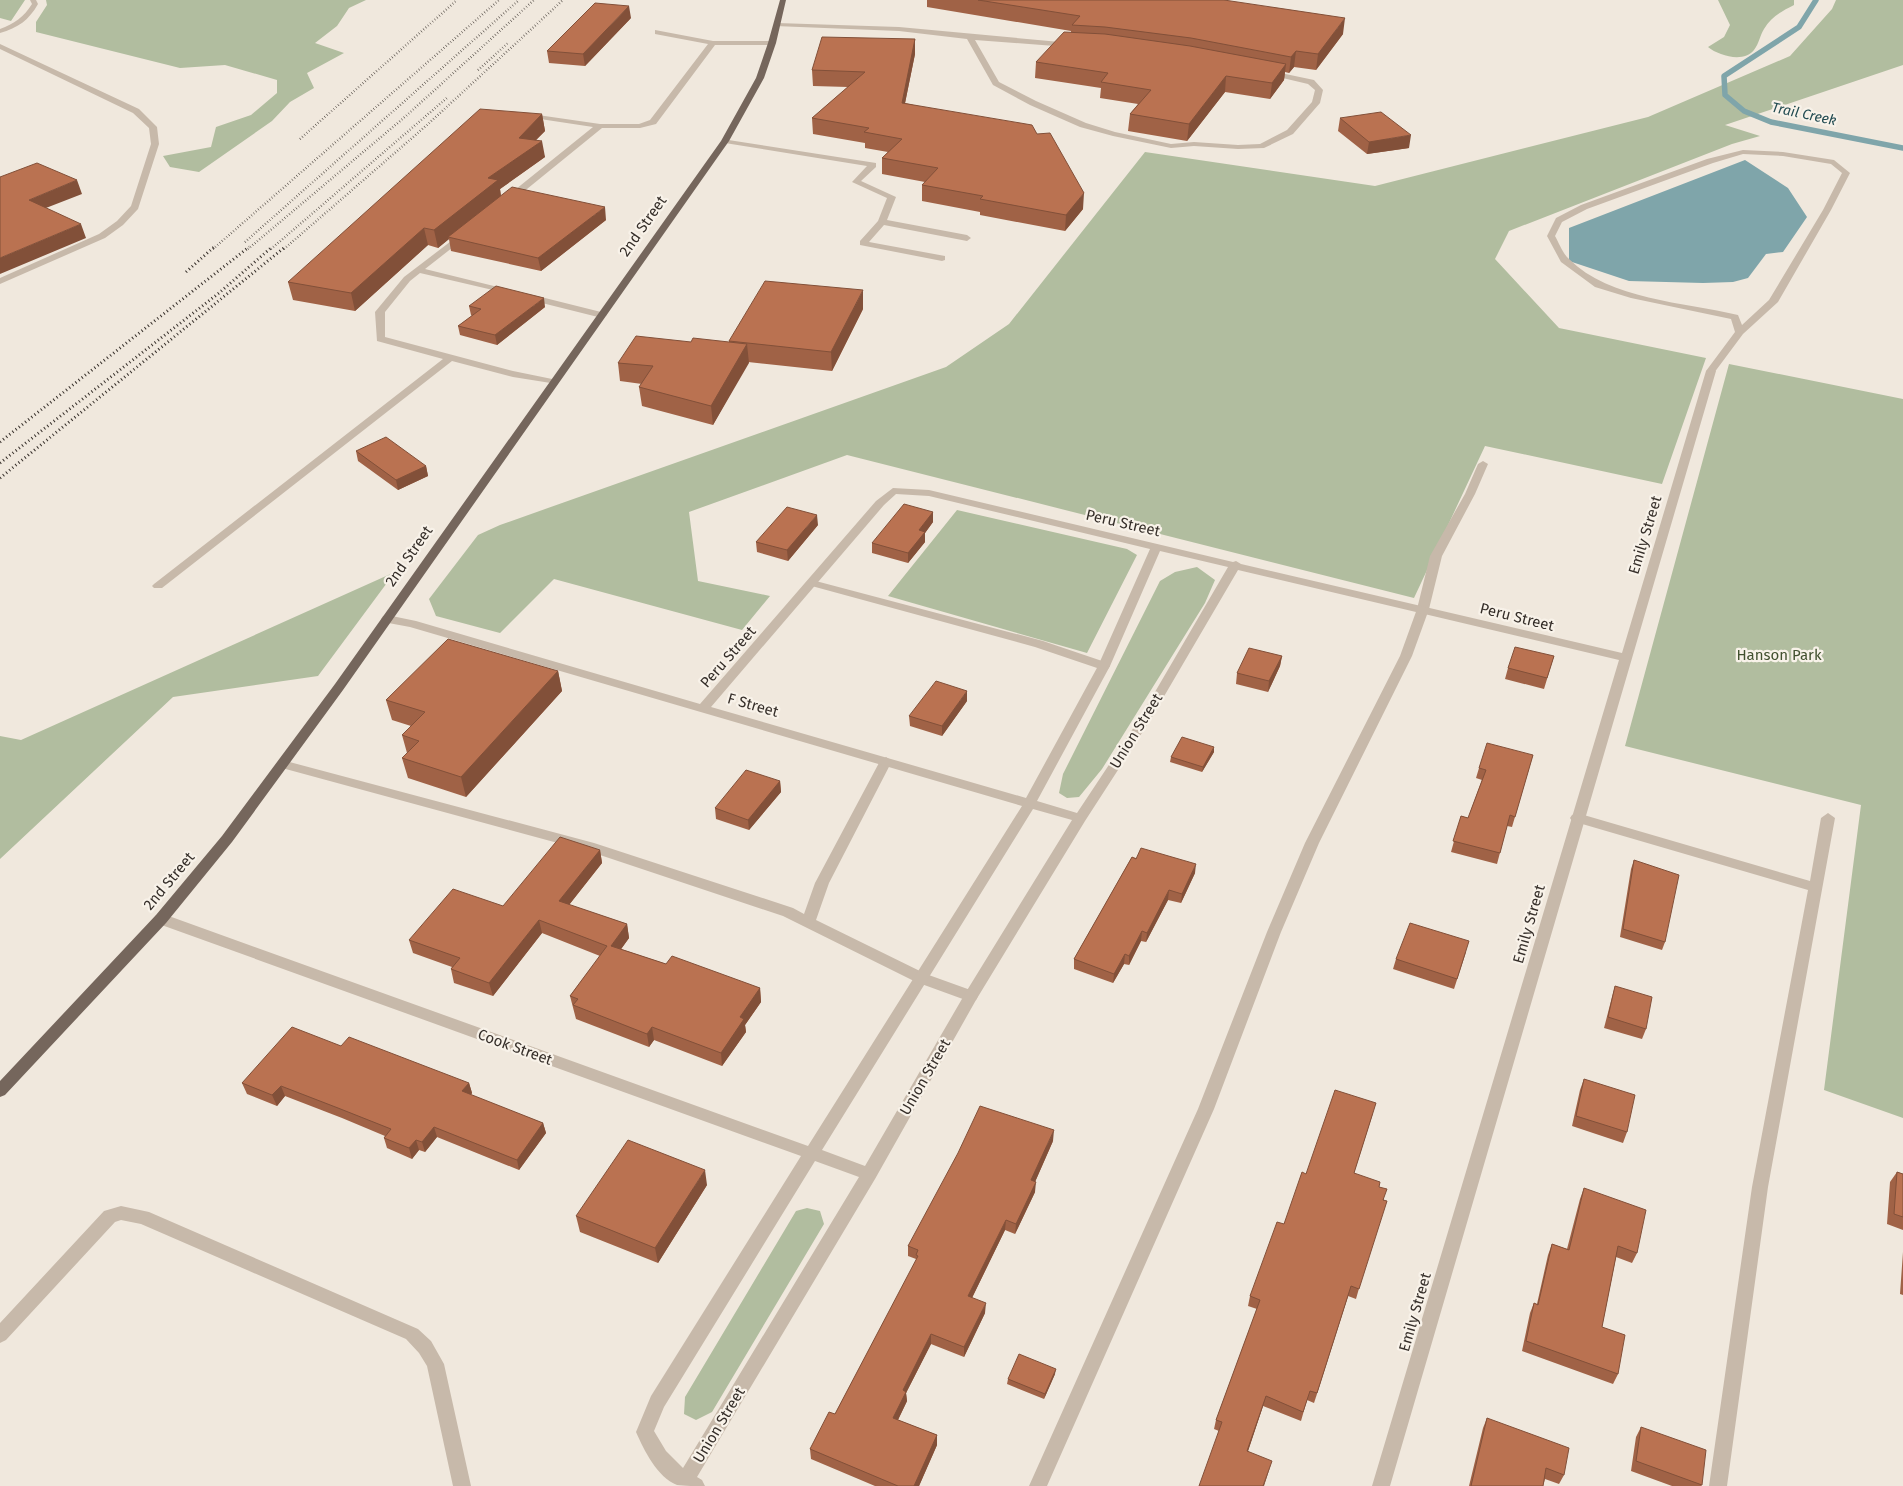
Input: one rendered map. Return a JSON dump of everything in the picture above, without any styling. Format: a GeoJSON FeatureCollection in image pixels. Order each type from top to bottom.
{"type":"FeatureCollection","features":[{"type":"Feature","properties":{"kind":"main road","name":"2nd Street"},"geometry":{"type":"LineString","coordinates":[[0,1091],[161,919],[227,839],[387,619],[725,142],[760,78],[772,43],[783,0]]}},
{"type":"Feature","properties":{"kind":"street"},"geometry":{"type":"LineString","coordinates":[[0,32],[16,26],[27,17],[35,4],[33,0]]}},
{"type":"Feature","properties":{"kind":"street"},"geometry":{"type":"LineString","coordinates":[[777,25],[899,29],[970,38],[1076,45]]}},
{"type":"Feature","properties":{"kind":"street"},"geometry":{"type":"LineString","coordinates":[[658,32],[713,43],[772,43]]}},
{"type":"Feature","properties":{"kind":"street"},"geometry":{"type":"LineString","coordinates":[[970,38],[996,83],[1033,103],[1083,124],[1113,134],[1172,146],[1194,144],[1238,147],[1261,146],[1290,132],[1316,103],[1319,90],[1311,82],[1264,72]]}},
{"type":"Feature","properties":{"kind":"street"},"geometry":{"type":"LineString","coordinates":[[526,115],[600,126],[640,126],[653,122],[713,43]]}},
{"type":"Feature","properties":{"kind":"street"},"geometry":{"type":"LineString","coordinates":[[0,46],[136,111],[153,127],[155,144],[134,207],[120,223],[102,236],[0,281]]}},
{"type":"Feature","properties":{"kind":"street"},"geometry":{"type":"LineString","coordinates":[[502,204],[600,126]]}},
{"type":"Feature","properties":{"kind":"street"},"geometry":{"type":"LineString","coordinates":[[725,142],[873,166],[856,182],[892,197],[882,222],[863,243],[942,258]]}},
{"type":"Feature","properties":{"kind":"street","name":"Emily Street"},"geometry":{"type":"LineString","coordinates":[[1381,1486],[1577,818],[1711,371],[1740,332],[1773,302],[1827,210],[1846,173],[1834,162],[1783,154],[1744,152],[1710,161],[1584,207],[1559,220],[1551,236],[1564,260],[1598,285],[1631,295],[1735,317],[1740,332]]}},
{"type":"Feature","properties":{"kind":"street"},"geometry":{"type":"LineString","coordinates":[[882,222],[967,238]]}},
{"type":"Feature","properties":{"kind":"street"},"geometry":{"type":"LineString","coordinates":[[472,228],[407,279],[380,312],[380,339],[513,374],[554,382]]}},
{"type":"Feature","properties":{"kind":"street"},"geometry":{"type":"LineString","coordinates":[[419,270],[602,314]]}},
{"type":"Feature","properties":{"kind":"street"},"geometry":{"type":"LineString","coordinates":[[158,586],[450,358]]}},
{"type":"Feature","properties":{"kind":"street"},"geometry":{"type":"LineString","coordinates":[[1038,1486],[1206,1109],[1267,949],[1312,843],[1406,656],[1422,609],[1436,556],[1470,494],[1483,464]]}},
{"type":"Feature","properties":{"kind":"street","name":"Peru Street"},"geometry":{"type":"LineString","coordinates":[[704,707],[880,503],[893,491],[929,493],[1236,564],[1625,658]]}},
{"type":"Feature","properties":{"kind":"street","name":"Union Street"},"geometry":{"type":"LineString","coordinates":[[1157,546],[1104,666],[1030,803],[657,1402],[645,1432],[658,1458],[691,1483],[971,996],[1080,818],[1142,722],[1236,564]]}},
{"type":"Feature","properties":{"kind":"street"},"geometry":{"type":"LineString","coordinates":[[812,582],[1039,644],[1104,666]]}},
{"type":"Feature","properties":{"kind":"street","name":"F Street"},"geometry":{"type":"LineString","coordinates":[[387,619],[412,624],[704,707],[1080,818]]}},
{"type":"Feature","properties":{"kind":"street"},"geometry":{"type":"LineString","coordinates":[[808,922],[822,883],[886,761]]}},
{"type":"Feature","properties":{"kind":"street"},"geometry":{"type":"LineString","coordinates":[[282,764],[594,848],[788,912],[921,978],[971,996]]}},
{"type":"Feature","properties":{"kind":"street"},"geometry":{"type":"LineString","coordinates":[[1577,818],[1815,887]]}},
{"type":"Feature","properties":{"kind":"street"},"geometry":{"type":"LineString","coordinates":[[1718,1486],[1760,1187],[1828,818]]}},
{"type":"Feature","properties":{"kind":"street","name":"Cook Street"},"geometry":{"type":"LineString","coordinates":[[161,919],[810,1155],[869,1174]]}},
{"type":"Feature","properties":{"kind":"street"},"geometry":{"type":"LineString","coordinates":[[0,1335],[110,1216],[121,1213],[143,1217],[412,1334],[425,1347],[434,1364],[462,1486]]}},
{"type":"Feature","properties":{"kind":"green space"},"geometry":{"type":"Polygon","coordinates":[[[0,0],[25,0],[11,21],[0,18],[0,0]]]}},
{"type":"Feature","properties":{"kind":"green space"},"geometry":{"type":"Polygon","coordinates":[[[46,0],[366,0],[349,8],[337,26],[315,43],[344,53],[307,73],[314,88],[290,102],[272,121],[199,172],[170,167],[163,156],[211,147],[216,127],[251,115],[277,93],[277,80],[225,65],[180,68],[36,32],[36,22],[47,5],[46,0]]]}},
{"type":"Feature","properties":{"kind":"green space"},"geometry":{"type":"Polygon","coordinates":[[[1718,0],[1794,0],[1794,5],[1770,21],[1763,31],[1756,48],[1750,54],[1731,57],[1718,53],[1708,47],[1724,37],[1730,25],[1718,0]]]}},
{"type":"Feature","properties":{"kind":"green space"},"geometry":{"type":"Polygon","coordinates":[[[1836,0],[1903,0],[1903,65],[1725,125],[1760,136],[1732,144],[1509,231],[1495,259],[1559,328],[1706,358],[1662,484],[1485,446],[1414,598],[847,455],[689,512],[698,581],[770,596],[742,630],[554,579],[500,633],[436,616],[429,599],[478,535],[500,525],[946,367],[1009,324],[1145,152],[1375,186],[1648,117],[1790,56],[1832,9],[1836,0]]]}},
{"type":"Feature","properties":{"kind":"green space","name":"Hanson Park"},"geometry":{"type":"Polygon","coordinates":[[[1729,364],[1903,399],[1903,1118],[1824,1090],[1861,805],[1625,746],[1729,364]]]}},
{"type":"Feature","properties":{"kind":"green space"},"geometry":{"type":"Polygon","coordinates":[[[957,510],[1127,549],[1137,555],[1087,653],[888,596],[957,510]]]}},
{"type":"Feature","properties":{"kind":"green space"},"geometry":{"type":"Polygon","coordinates":[[[1197,567],[1215,580],[1205,603],[1102,769],[1079,797],[1067,798],[1059,793],[1063,774],[1160,581],[1175,572],[1197,567]]]}},
{"type":"Feature","properties":{"kind":"green space"},"geometry":{"type":"Polygon","coordinates":[[[395,572],[318,676],[173,697],[0,859],[0,736],[21,740],[395,572]]]}},
{"type":"Feature","properties":{"kind":"green space"},"geometry":{"type":"Polygon","coordinates":[[[807,1208],[820,1211],[824,1224],[712,1412],[696,1420],[684,1414],[685,1397],[796,1211],[807,1208]]]}},
{"type":"Feature","properties":{"kind":"water"},"geometry":{"type":"Polygon","coordinates":[[[1745,160],[1788,188],[1807,217],[1783,252],[1766,254],[1748,278],[1733,282],[1703,283],[1629,281],[1569,261],[1569,228],[1745,160]]]}},
{"type":"Feature","properties":{"kind":"building"},"geometry":{"type":"Polygon","coordinates":[[[978,0],[1224,0],[1345,18],[1318,54],[1296,51],[1291,57],[1191,38],[1105,27],[1072,25],[1080,16],[978,0]]]}},
{"type":"Feature","properties":{"kind":"building"},"geometry":{"type":"Polygon","coordinates":[[[595,3],[629,6],[583,54],[547,51],[595,3]]]}},
{"type":"Feature","properties":{"kind":"building"},"geometry":{"type":"Polygon","coordinates":[[[1064,32],[1105,34],[1190,46],[1286,64],[1272,83],[1226,76],[1189,124],[1130,114],[1151,90],[1101,82],[1108,73],[1036,62],[1064,32]]]}},
{"type":"Feature","properties":{"kind":"building"},"geometry":{"type":"Polygon","coordinates":[[[822,37],[915,39],[902,103],[1032,125],[1037,134],[1050,133],[1084,193],[1066,215],[980,199],[983,196],[922,185],[938,168],[882,158],[902,139],[864,132],[869,128],[812,118],[865,72],[812,70],[822,37]]]}},
{"type":"Feature","properties":{"kind":"building"},"geometry":{"type":"Polygon","coordinates":[[[480,109],[542,114],[519,138],[542,141],[488,178],[498,180],[434,230],[424,228],[351,293],[288,282],[480,109]]]}},
{"type":"Feature","properties":{"kind":"building"},"geometry":{"type":"Polygon","coordinates":[[[1381,112],[1411,135],[1369,142],[1340,118],[1381,112]]]}},
{"type":"Feature","properties":{"kind":"building"},"geometry":{"type":"Polygon","coordinates":[[[37,163],[77,180],[29,200],[81,224],[0,258],[0,177],[37,163]]]}},
{"type":"Feature","properties":{"kind":"building"},"geometry":{"type":"Polygon","coordinates":[[[512,187],[605,207],[538,258],[448,237],[512,187]]]}},
{"type":"Feature","properties":{"kind":"building"},"geometry":{"type":"Polygon","coordinates":[[[765,281],[863,290],[831,352],[729,341],[765,281]]]}},
{"type":"Feature","properties":{"kind":"building"},"geometry":{"type":"Polygon","coordinates":[[[496,286],[544,298],[495,335],[458,326],[481,309],[469,306],[496,286]]]}},
{"type":"Feature","properties":{"kind":"building"},"geometry":{"type":"Polygon","coordinates":[[[636,336],[691,342],[693,338],[747,344],[711,406],[639,387],[653,366],[618,363],[636,336]]]}},
{"type":"Feature","properties":{"kind":"building"},"geometry":{"type":"Polygon","coordinates":[[[386,437],[426,466],[396,480],[356,451],[386,437]]]}},
{"type":"Feature","properties":{"kind":"building"},"geometry":{"type":"Polygon","coordinates":[[[904,504],[933,512],[919,530],[925,532],[908,553],[872,543],[904,504]]]}},
{"type":"Feature","properties":{"kind":"building"},"geometry":{"type":"Polygon","coordinates":[[[787,507],[817,515],[787,550],[756,542],[787,507]]]}},
{"type":"Feature","properties":{"kind":"building"},"geometry":{"type":"Polygon","coordinates":[[[448,639],[558,671],[461,777],[402,758],[419,741],[402,735],[425,712],[386,700],[448,639]]]}},
{"type":"Feature","properties":{"kind":"building"},"geometry":{"type":"Polygon","coordinates":[[[1515,647],[1554,656],[1547,678],[1508,668],[1515,647]]]}},
{"type":"Feature","properties":{"kind":"building"},"geometry":{"type":"Polygon","coordinates":[[[1249,648],[1282,656],[1269,681],[1237,673],[1249,648]]]}},
{"type":"Feature","properties":{"kind":"building"},"geometry":{"type":"Polygon","coordinates":[[[936,681],[967,691],[942,726],[909,716],[936,681]]]}},
{"type":"Feature","properties":{"kind":"building"},"geometry":{"type":"Polygon","coordinates":[[[1182,737],[1214,747],[1203,767],[1171,757],[1182,737]]]}},
{"type":"Feature","properties":{"kind":"building"},"geometry":{"type":"Polygon","coordinates":[[[1487,743],[1533,755],[1515,817],[1510,815],[1500,853],[1453,841],[1461,816],[1468,818],[1486,770],[1479,768],[1487,743]]]}},
{"type":"Feature","properties":{"kind":"building"},"geometry":{"type":"Polygon","coordinates":[[[746,770],[780,781],[748,820],[715,808],[746,770]]]}},
{"type":"Feature","properties":{"kind":"building"},"geometry":{"type":"Polygon","coordinates":[[[560,837],[600,850],[559,901],[627,924],[611,946],[666,964],[672,956],[760,988],[740,1017],[744,1019],[721,1053],[652,1027],[647,1034],[573,1005],[578,999],[570,996],[607,946],[539,920],[489,983],[451,969],[460,958],[409,940],[453,889],[503,906],[560,837]]]}},
{"type":"Feature","properties":{"kind":"building"},"geometry":{"type":"Polygon","coordinates":[[[1141,848],[1196,864],[1182,894],[1169,890],[1147,933],[1142,931],[1129,956],[1125,954],[1114,974],[1074,959],[1132,857],[1136,859],[1141,848]]]}},
{"type":"Feature","properties":{"kind":"building"},"geometry":{"type":"Polygon","coordinates":[[[1634,860],[1679,875],[1665,942],[1623,929],[1634,860]]]}},
{"type":"Feature","properties":{"kind":"building"},"geometry":{"type":"Polygon","coordinates":[[[1410,923],[1469,941],[1457,979],[1396,959],[1410,923]]]}},
{"type":"Feature","properties":{"kind":"building"},"geometry":{"type":"Polygon","coordinates":[[[1615,986],[1652,997],[1646,1029],[1608,1017],[1615,986]]]}},
{"type":"Feature","properties":{"kind":"building"},"geometry":{"type":"Polygon","coordinates":[[[292,1027],[341,1046],[349,1037],[469,1083],[462,1091],[543,1123],[517,1160],[434,1127],[422,1142],[416,1140],[409,1148],[384,1138],[391,1129],[338,1108],[281,1086],[272,1095],[242,1083],[292,1027]]]}},
{"type":"Feature","properties":{"kind":"building"},"geometry":{"type":"Polygon","coordinates":[[[1584,1079],[1635,1095],[1627,1132],[1576,1116],[1584,1079]]]}},
{"type":"Feature","properties":{"kind":"building"},"geometry":{"type":"Polygon","coordinates":[[[1335,1090],[1376,1103],[1354,1173],[1380,1182],[1379,1187],[1387,1189],[1383,1200],[1387,1201],[1359,1289],[1351,1286],[1317,1393],[1310,1391],[1303,1412],[1266,1396],[1247,1451],[1272,1461],[1263,1486],[1199,1486],[1222,1422],[1216,1420],[1260,1300],[1250,1296],[1277,1222],[1284,1224],[1302,1172],[1306,1174],[1335,1090]]]}},
{"type":"Feature","properties":{"kind":"building"},"geometry":{"type":"Polygon","coordinates":[[[980,1106],[1054,1130],[1031,1180],[1036,1182],[1016,1224],[1006,1220],[968,1296],[986,1303],[964,1347],[931,1334],[903,1390],[906,1392],[893,1418],[937,1435],[914,1486],[898,1486],[810,1449],[829,1412],[835,1414],[918,1256],[916,1255],[918,1250],[908,1246],[958,1153],[980,1106]]]}},
{"type":"Feature","properties":{"kind":"building"},"geometry":{"type":"Polygon","coordinates":[[[628,1140],[705,1170],[655,1248],[576,1216],[628,1140]]]}},
{"type":"Feature","properties":{"kind":"building"},"geometry":{"type":"Polygon","coordinates":[[[1897,1172],[1903,1174],[1903,1217],[1894,1214],[1897,1172]]]}},
{"type":"Feature","properties":{"kind":"building"},"geometry":{"type":"Polygon","coordinates":[[[1584,1188],[1646,1210],[1637,1253],[1618,1246],[1602,1327],[1625,1335],[1618,1374],[1526,1341],[1534,1303],[1538,1305],[1552,1244],[1569,1250],[1584,1188]]]}},
{"type":"Feature","properties":{"kind":"building"},"geometry":{"type":"Polygon","coordinates":[[[1019,1354],[1056,1369],[1045,1394],[1008,1379],[1019,1354]]]}},
{"type":"Feature","properties":{"kind":"building"},"geometry":{"type":"Polygon","coordinates":[[[1487,1418],[1569,1448],[1564,1475],[1546,1468],[1543,1486],[1471,1486],[1487,1418]]]}},
{"type":"Feature","properties":{"kind":"building"},"geometry":{"type":"Polygon","coordinates":[[[1641,1427],[1706,1450],[1702,1485],[1636,1461],[1641,1427]]]}},
{"type":"Feature","properties":{"kind":"waterway","name":"Trail Creek"},"geometry":{"type":"LineString","coordinates":[[1816,0],[1799,27],[1724,76],[1725,95],[1744,111],[1771,122],[1903,148]]}},
{"type":"Feature","properties":{"kind":"railway"},"geometry":{"type":"LineString","coordinates":[[300,139],[457,0]]}},
{"type":"Feature","properties":{"kind":"railway"},"geometry":{"type":"LineString","coordinates":[[213,249],[499,0]]}},
{"type":"Feature","properties":{"kind":"railway"},"geometry":{"type":"LineString","coordinates":[[245,242],[519,0]]}},
{"type":"Feature","properties":{"kind":"railway"},"geometry":{"type":"LineString","coordinates":[[248,249],[406,116],[534,0]]}},
{"type":"Feature","properties":{"kind":"railway"},"geometry":{"type":"LineString","coordinates":[[284,249],[427,125],[563,0]]}},
{"type":"Feature","properties":{"kind":"railway"},"geometry":{"type":"LineString","coordinates":[[478,70],[508,43]]}},
{"type":"Feature","properties":{"kind":"railway"},"geometry":{"type":"LineString","coordinates":[[271,249],[448,97]]}},
{"type":"Feature","properties":{"kind":"railway"},"geometry":{"type":"LineString","coordinates":[[186,272],[214,247]]}},
{"type":"Feature","properties":{"kind":"railway"},"geometry":{"type":"LineString","coordinates":[[0,442],[249,247]]}},
{"type":"Feature","properties":{"kind":"railway"},"geometry":{"type":"LineString","coordinates":[[0,463],[219,293],[272,247]]}},
{"type":"Feature","properties":{"kind":"railway"},"geometry":{"type":"LineString","coordinates":[[0,478],[285,247]]}}]}
